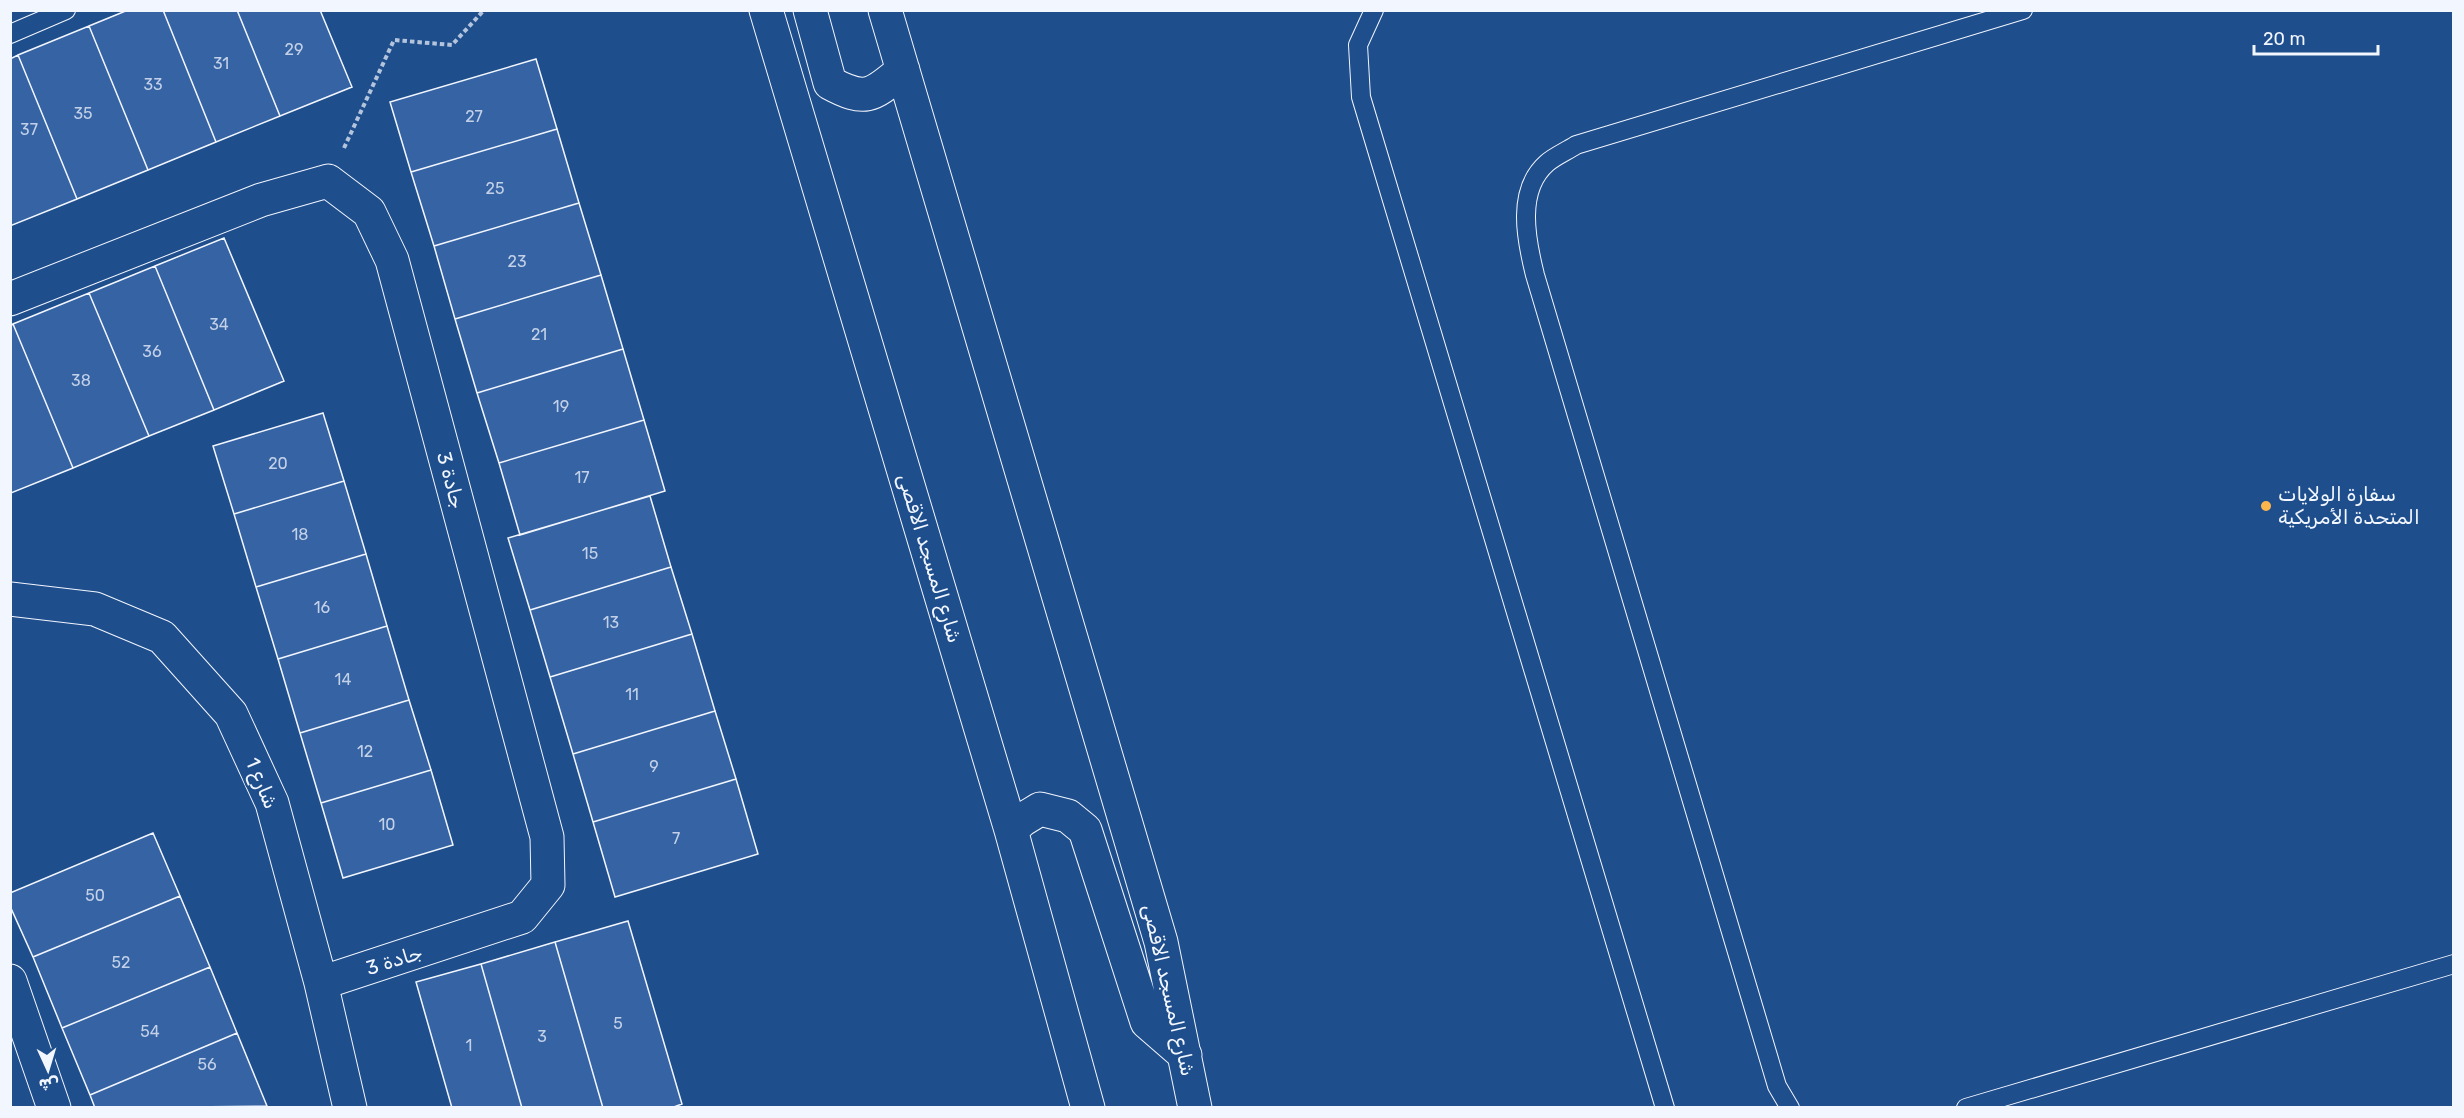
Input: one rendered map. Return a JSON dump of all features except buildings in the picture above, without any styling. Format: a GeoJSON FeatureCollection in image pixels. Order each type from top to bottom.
{"type":"FeatureCollection","features":[{"type":"Feature","properties":{"kind":"main road","name":"شارع المسجد الاقصى"},"geometry":{"type":"LineString","coordinates":[[766,10],[1011,830],[1088,1107]]}},
{"type":"Feature","properties":{"kind":"main road"},"geometry":{"type":"LineString","coordinates":[[810,10],[830,83],[851,94],[876,93],[903,70]]}},
{"type":"Feature","properties":{"kind":"main road","name":"شارع المسجد الاقصى"},"geometry":{"type":"LineString","coordinates":[[885,10],[1161,942],[1195,1107]]}},
{"type":"Feature","properties":{"kind":"main road"},"geometry":{"type":"LineString","coordinates":[[10,299],[261,200],[328,181]]}},
{"type":"Feature","properties":{"kind":"main road","name":"جادة 3"},"geometry":{"type":"LineString","coordinates":[[321,983],[522,917],[548,885],[547,837],[392,260],[369,212],[328,181]]}},
{"type":"Feature","properties":{"kind":"main road","name":"شارع 1"},"geometry":{"type":"LineString","coordinates":[[10,599],[95,609],[162,638],[231,714],[272,803],[321,983],[350,1107]]}},
{"type":"Feature","properties":{"kind":"main road"},"geometry":{"type":"LineString","coordinates":[[1011,830],[1040,809],[1068,816],[1085,830],[1147,1022],[1185,1055]]}},
{"type":"Feature","properties":{"kind":"main road"},"geometry":{"type":"LineString","coordinates":[[10,981],[54,1107]]}},
{"type":"Feature","properties":{"kind":"lane"},"geometry":{"type":"LineString","coordinates":[[10,34],[66,10]]}},
{"type":"Feature","properties":{"kind":"lane"},"geometry":{"type":"LineString","coordinates":[[1374,10],[1358,45],[1361,97],[1665,1107]]}},
{"type":"Feature","properties":{"kind":"lane"},"geometry":{"type":"LineString","coordinates":[[1791,1107],[1777,1086],[1541,295],[1528,249],[1525,214],[1531,186],[1547,163],[1576,145],[2023,10]]}},
{"type":"Feature","properties":{"kind":"lane"},"geometry":{"type":"LineString","coordinates":[[1966,1107],[2454,964]]}},
{"type":"Feature","properties":{"kind":"path"},"geometry":{"type":"LineString","coordinates":[[328,181],[394,40],[452,45],[484,10]]}},
{"type":"Feature","properties":{"kind":"place","name":"سفارة الولايات المتحدة الأمريكية"},"geometry":{"type":"Point","coordinates":[2266,506]}}]}
